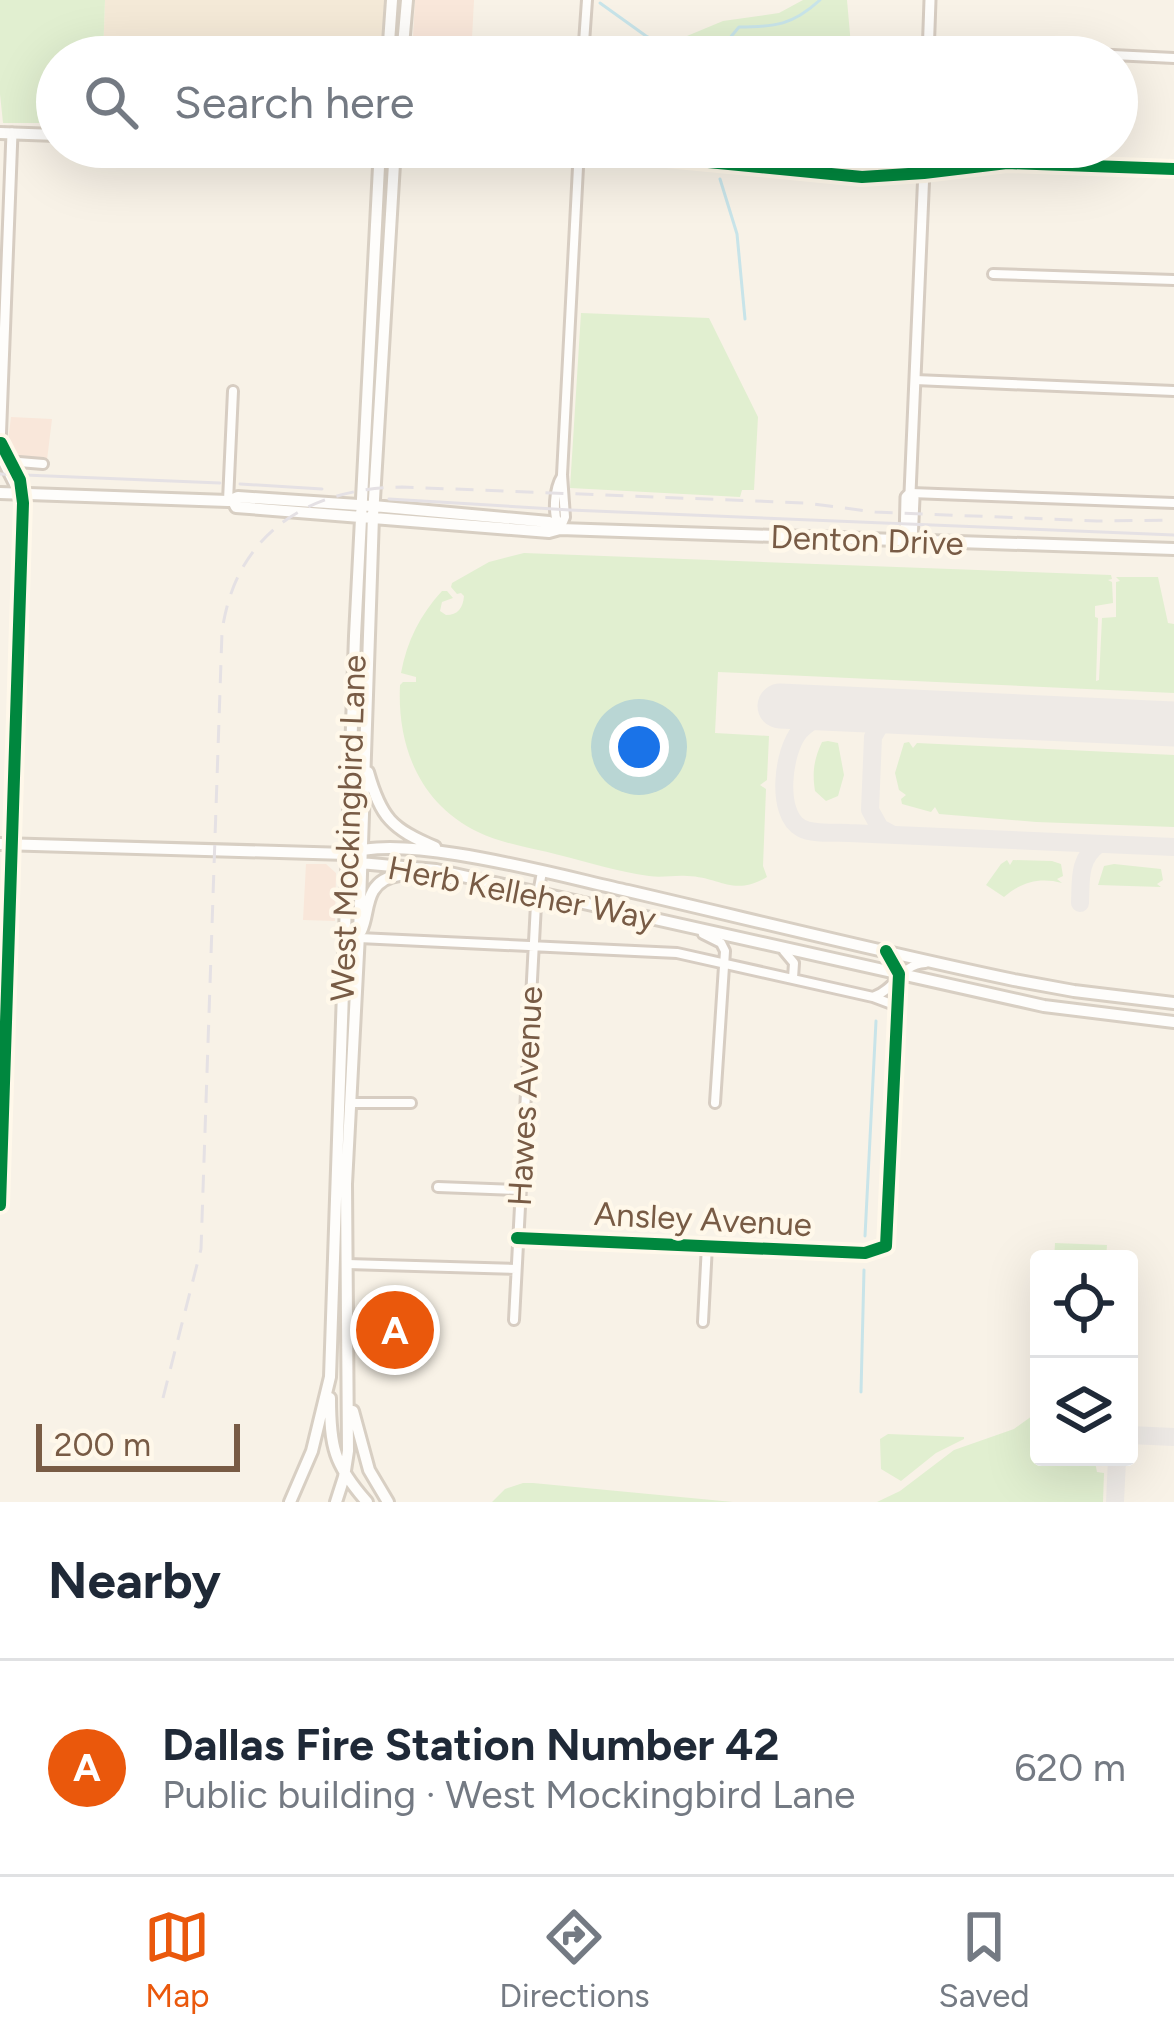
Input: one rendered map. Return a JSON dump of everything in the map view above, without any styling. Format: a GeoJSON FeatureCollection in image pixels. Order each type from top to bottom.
{"type":"FeatureCollection","features":[{"type":"Feature","properties":{"kind":"main road"},"geometry":{"type":"LineString","coordinates":[[389,36],[392,0]]}},
{"type":"Feature","properties":{"kind":"main road"},"geometry":{"type":"LineString","coordinates":[[403,36],[406,0]]}},
{"type":"Feature","properties":{"kind":"main road"},"geometry":{"type":"LineString","coordinates":[[6,133],[36,134]]}},
{"type":"Feature","properties":{"kind":"main road","name":"West Mockingbird Lane"},"geometry":{"type":"LineString","coordinates":[[374,386],[379,168]]}},
{"type":"Feature","properties":{"kind":"main road","name":"West Mockingbird Lane"},"geometry":{"type":"LineString","coordinates":[[290,1502],[312,1451],[330,1377],[348,1025],[347,854],[355,636],[394,168]]}},
{"type":"Feature","properties":{"kind":"main road"},"geometry":{"type":"LineString","coordinates":[[374,257],[388,258]]}},
{"type":"Feature","properties":{"kind":"main road","name":"Denton Drive"},"geometry":{"type":"LineString","coordinates":[[0,494],[230,501],[238,497],[367,511],[549,522],[560,529]]}},
{"type":"Feature","properties":{"kind":"main road","name":"West Mockingbird Lane"},"geometry":{"type":"LineString","coordinates":[[348,1025],[359,936],[371,562],[367,511]]}},
{"type":"Feature","properties":{"kind":"main road","name":"Denton Drive"},"geometry":{"type":"LineString","coordinates":[[367,511],[401,519],[549,532],[1174,549]]}},
{"type":"Feature","properties":{"kind":"main road"},"geometry":{"type":"LineString","coordinates":[[371,562],[385,529],[401,519]]}},
{"type":"Feature","properties":{"kind":"main road"},"geometry":{"type":"LineString","coordinates":[[355,636],[369,637]]}},
{"type":"Feature","properties":{"kind":"main road"},"geometry":{"type":"LineString","coordinates":[[365,763],[378,805],[392,824],[455,855]]}},
{"type":"Feature","properties":{"kind":"main road"},"geometry":{"type":"LineString","coordinates":[[6,844],[347,854]]}},
{"type":"Feature","properties":{"kind":"main road","name":"Herb Kelleher Way"},"geometry":{"type":"LineString","coordinates":[[361,856],[411,848],[455,855],[933,962],[1074,991],[1174,1003]]}},
{"type":"Feature","properties":{"kind":"main road","name":"Herb Kelleher Way"},"geometry":{"type":"LineString","coordinates":[[347,854],[539,891],[1058,1008],[1174,1022]]}},
{"type":"Feature","properties":{"kind":"main road"},"geometry":{"type":"LineString","coordinates":[[359,936],[371,895],[387,878],[464,875]]}},
{"type":"Feature","properties":{"kind":"main road","name":"West Mockingbird Lane"},"geometry":{"type":"LineString","coordinates":[[336,1502],[348,1451],[349,1391],[347,1264],[340,1210]]}},
{"type":"Feature","properties":{"kind":"main road"},"geometry":{"type":"LineString","coordinates":[[330,1342],[348,1343]]}},
{"type":"Feature","properties":{"kind":"main road"},"geometry":{"type":"LineString","coordinates":[[330,1377],[331,1439],[344,1477],[367,1502]]}},
{"type":"Feature","properties":{"kind":"main road"},"geometry":{"type":"LineString","coordinates":[[349,1391],[369,1470],[388,1502]]}},
{"type":"Feature","properties":{"kind":"street"},"geometry":{"type":"LineString","coordinates":[[584,36],[586,0]]}},
{"type":"Feature","properties":{"kind":"street"},"geometry":{"type":"LineString","coordinates":[[929,36],[930,0]]}},
{"type":"Feature","properties":{"kind":"street"},"geometry":{"type":"LineString","coordinates":[[1138,57],[1174,58]]}},
{"type":"Feature","properties":{"kind":"street"},"geometry":{"type":"LineString","coordinates":[[0,1204],[6,844],[23,503],[2,454],[9,195],[6,133]]}},
{"type":"Feature","properties":{"kind":"street"},"geometry":{"type":"LineString","coordinates":[[560,529],[565,517],[562,475],[577,168]]}},
{"type":"Feature","properties":{"kind":"street"},"geometry":{"type":"LineString","coordinates":[[771,168],[882,176],[966,168]]}},
{"type":"Feature","properties":{"kind":"street"},"geometry":{"type":"LineString","coordinates":[[908,542],[924,168]]}},
{"type":"Feature","properties":{"kind":"street"},"geometry":{"type":"LineString","coordinates":[[1138,168],[1174,169]]}},
{"type":"Feature","properties":{"kind":"street"},"geometry":{"type":"LineString","coordinates":[[0,184],[9,195]]}},
{"type":"Feature","properties":{"kind":"street"},"geometry":{"type":"LineString","coordinates":[[993,274],[1174,280]]}},
{"type":"Feature","properties":{"kind":"street"},"geometry":{"type":"LineString","coordinates":[[915,380],[1174,391]]}},
{"type":"Feature","properties":{"kind":"street"},"geometry":{"type":"LineString","coordinates":[[230,501],[233,392]]}},
{"type":"Feature","properties":{"kind":"street"},"geometry":{"type":"LineString","coordinates":[[2,454],[43,464]]}},
{"type":"Feature","properties":{"kind":"street"},"geometry":{"type":"LineString","coordinates":[[2,454],[17,473],[23,489],[20,495]]}},
{"type":"Feature","properties":{"kind":"street"},"geometry":{"type":"LineString","coordinates":[[17,473],[30,463]]}},
{"type":"Feature","properties":{"kind":"street"},"geometry":{"type":"LineString","coordinates":[[910,493],[1174,502]]}},
{"type":"Feature","properties":{"kind":"street","name":"Hawes Avenue"},"geometry":{"type":"LineString","coordinates":[[514,1320],[542,872]]}},
{"type":"Feature","properties":{"kind":"street"},"geometry":{"type":"LineString","coordinates":[[680,923],[721,943],[725,951],[715,1103]]}},
{"type":"Feature","properties":{"kind":"street"},"geometry":{"type":"LineString","coordinates":[[359,936],[677,953],[897,1006],[899,974],[886,951]]}},
{"type":"Feature","properties":{"kind":"street"},"geometry":{"type":"LineString","coordinates":[[766,943],[793,959],[793,978]]}},
{"type":"Feature","properties":{"kind":"street"},"geometry":{"type":"LineString","coordinates":[[873,997],[888,991],[899,974],[916,964],[933,962]]}},
{"type":"Feature","properties":{"kind":"street","name":"Ansley Avenue"},"geometry":{"type":"LineString","coordinates":[[517,1238],[865,1253],[886,1246],[897,1006]]}},
{"type":"Feature","properties":{"kind":"street"},"geometry":{"type":"LineString","coordinates":[[344,1102],[411,1103]]}},
{"type":"Feature","properties":{"kind":"street"},"geometry":{"type":"LineString","coordinates":[[438,1187],[519,1190]]}},
{"type":"Feature","properties":{"kind":"street"},"geometry":{"type":"LineString","coordinates":[[703,1322],[707,1245]]}},
{"type":"Feature","properties":{"kind":"street"},"geometry":{"type":"LineString","coordinates":[[347,1264],[516,1269]]}},
{"type":"Feature","properties":{"kind":"shaded area"},"geometry":{"type":"Polygon","coordinates":[[[105,0],[385,0],[382,36],[104,36],[105,0]]]}},
{"type":"Feature","properties":{"kind":"shaded area"},"geometry":{"type":"Polygon","coordinates":[[[415,0],[474,0],[472,36],[413,36],[415,0]]]}},
{"type":"Feature","properties":{"kind":"shaded area"},"geometry":{"type":"Polygon","coordinates":[[[11,417],[52,419],[47,460],[13,456],[8,441],[11,417]]]}},
{"type":"Feature","properties":{"kind":"shaded area"},"geometry":{"type":"Polygon","coordinates":[[[306,864],[326,864],[336,873],[335,921],[303,920],[306,864]]]}},
{"type":"Feature","properties":{"kind":"green space"},"geometry":{"type":"Polygon","coordinates":[[[0,0],[105,0],[104,36],[36,36],[36,123],[3,123],[0,0]]]}},
{"type":"Feature","properties":{"kind":"green space"},"geometry":{"type":"Polygon","coordinates":[[[803,0],[847,0],[850,36],[687,36],[723,21],[779,13],[803,0]]]}},
{"type":"Feature","properties":{"kind":"green space"},"geometry":{"type":"Polygon","coordinates":[[[581,313],[709,318],[758,417],[754,490],[742,490],[740,497],[570,488],[581,313]]]}},
{"type":"Feature","properties":{"kind":"green space"},"geometry":{"type":"Polygon","coordinates":[[[524,553],[1111,575],[1113,603],[1095,606],[1096,681],[1102,618],[1116,617],[1116,582],[1120,581],[1116,577],[1158,577],[1168,623],[1174,624],[1174,693],[718,672],[715,733],[769,736],[767,780],[760,785],[766,789],[763,866],[767,877],[736,886],[699,877],[626,872],[478,832],[427,790],[408,751],[400,685],[416,682],[416,677],[401,673],[421,619],[442,591],[453,598],[442,602],[440,611],[454,614],[464,596],[457,594],[452,583],[489,562],[524,553]]]}},
{"type":"Feature","properties":{"kind":"green space"},"geometry":{"type":"Polygon","coordinates":[[[822,742],[838,743],[844,775],[838,796],[826,801],[815,791],[814,772],[822,742]]]}},
{"type":"Feature","properties":{"kind":"green space"},"geometry":{"type":"Polygon","coordinates":[[[904,743],[913,748],[917,743],[1174,755],[1174,827],[939,814],[935,807],[931,812],[902,804],[906,795],[899,790],[895,773],[904,743]]]}},
{"type":"Feature","properties":{"kind":"green space"},"geometry":{"type":"Polygon","coordinates":[[[1007,860],[1010,865],[1013,860],[1061,864],[1063,876],[1057,879],[1062,883],[1031,882],[1004,897],[986,885],[1007,860]]]}},
{"type":"Feature","properties":{"kind":"green space"},"geometry":{"type":"Polygon","coordinates":[[[1104,866],[1161,869],[1163,880],[1157,884],[1161,887],[1098,885],[1104,866]]]}},
{"type":"Feature","properties":{"kind":"green space"},"geometry":{"type":"Polygon","coordinates":[[[1055,1243],[1107,1245],[1107,1250],[1055,1250],[1055,1243]]]}},
{"type":"Feature","properties":{"kind":"green space"},"geometry":{"type":"Polygon","coordinates":[[[1030,1417],[1030,1466],[1096,1466],[1097,1472],[1104,1473],[1103,1502],[877,1502],[900,1491],[954,1450],[1014,1429],[1030,1417]]]}},
{"type":"Feature","properties":{"kind":"green space"},"geometry":{"type":"Polygon","coordinates":[[[888,1434],[964,1439],[936,1453],[901,1481],[881,1469],[880,1439],[888,1434]]]}},
{"type":"Feature","properties":{"kind":"green space"},"geometry":{"type":"Polygon","coordinates":[[[523,1483],[733,1502],[492,1502],[505,1489],[523,1483]]]}},
{"type":"Feature","properties":{"kind":"waterway"},"geometry":{"type":"LineString","coordinates":[[732,36],[739,27],[783,23],[820,0]]}},
{"type":"Feature","properties":{"kind":"waterway"},"geometry":{"type":"LineString","coordinates":[[600,3],[646,36]]}},
{"type":"Feature","properties":{"kind":"waterway"},"geometry":{"type":"LineString","coordinates":[[720,179],[737,234],[745,319]]}},
{"type":"Feature","properties":{"kind":"waterway"},"geometry":{"type":"LineString","coordinates":[[865,1236],[876,1021]]}},
{"type":"Feature","properties":{"kind":"waterway"},"geometry":{"type":"LineString","coordinates":[[861,1392],[864,1270]]}},
{"type":"Feature","properties":{"kind":"taxiway"},"geometry":{"type":"LineString","coordinates":[[842,709],[804,727],[789,752],[784,781],[787,810],[801,828],[824,833],[1174,847]]}},
{"type":"Feature","properties":{"kind":"taxiway"},"geometry":{"type":"LineString","coordinates":[[893,835],[880,828],[870,810],[873,737],[883,720],[909,712]]}},
{"type":"Feature","properties":{"kind":"taxiway"},"geometry":{"type":"LineString","coordinates":[[1080,903],[1084,863],[1099,844]]}},
{"type":"Feature","properties":{"kind":"taxiway"},"geometry":{"type":"LineString","coordinates":[[1138,1435],[1174,1437]]}},
{"type":"Feature","properties":{"kind":"taxiway"},"geometry":{"type":"LineString","coordinates":[[1115,1502],[1117,1466]]}},
{"type":"Feature","properties":{"kind":"runway"},"geometry":{"type":"LineString","coordinates":[[780,706],[1174,724]]}},
{"type":"Feature","properties":{"kind":"tram line"},"geometry":{"type":"LineString","coordinates":[[0,474],[220,483]]}},
{"type":"Feature","properties":{"kind":"tram line"},"geometry":{"type":"LineString","coordinates":[[240,484],[322,489]]}},
{"type":"Feature","properties":{"kind":"tram line"},"geometry":{"type":"LineString","coordinates":[[389,499],[1174,535]]}},
{"type":"Feature","properties":{"kind":"railway"},"geometry":{"type":"LineString","coordinates":[[163,1398],[201,1249],[222,632],[242,568],[282,523],[336,496],[402,487],[806,503],[875,512],[1174,520]]}},
{"type":"Feature","properties":{"kind":"cycle path"},"geometry":{"type":"LineString","coordinates":[[770,168],[862,177],[966,168]]}},
{"type":"Feature","properties":{"kind":"cycle path"},"geometry":{"type":"LineString","coordinates":[[1138,168],[1174,169]]}},
{"type":"Feature","properties":{"kind":"cycle path"},"geometry":{"type":"LineString","coordinates":[[0,1205],[23,503],[20,480],[1,443]]}},
{"type":"Feature","properties":{"kind":"cycle path"},"geometry":{"type":"LineString","coordinates":[[517,1238],[865,1253],[886,1246],[899,974],[886,951]]}},
{"type":"Feature","properties":{"kind":"place","name":"Dallas Fire Station Number 42"},"geometry":{"type":"Point","coordinates":[395,1330]}}]}
